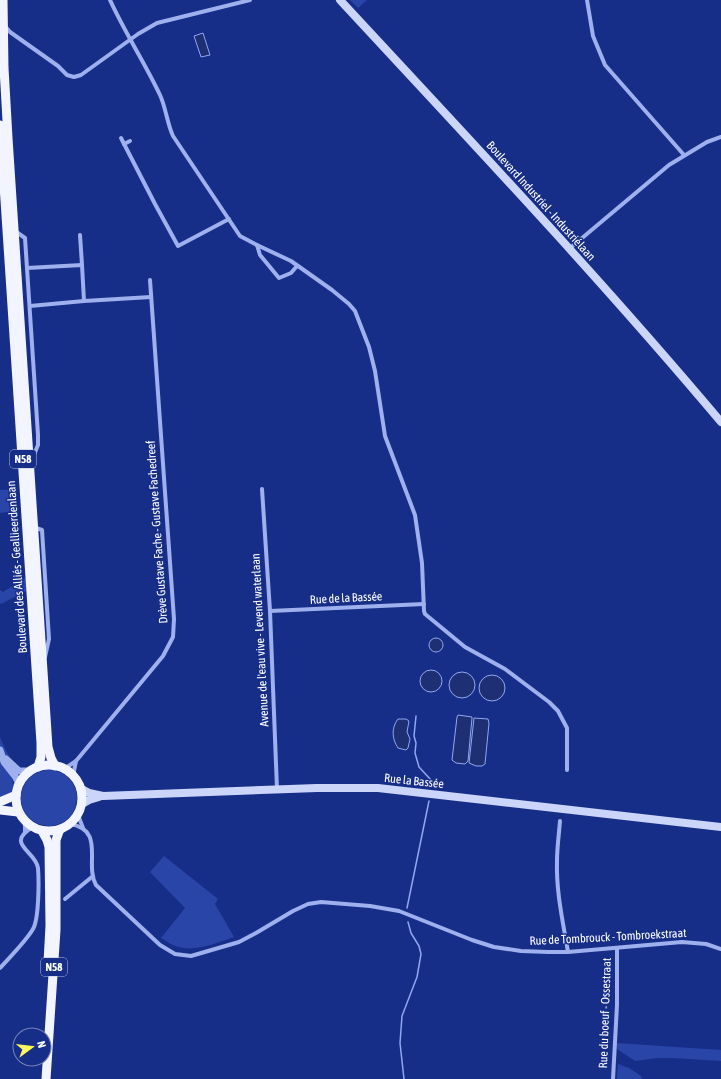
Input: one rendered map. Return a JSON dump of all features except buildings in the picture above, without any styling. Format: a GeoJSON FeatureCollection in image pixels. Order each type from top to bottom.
{"type":"FeatureCollection","features":[{"type":"Feature","properties":{"kind":"highway","name":"Boulevard des Alliés - Geallieerdenlaan"},"geometry":{"type":"LineString","coordinates":[[3,0],[2,23],[7,122],[48,748],[55,766]]}},
{"type":"Feature","properties":{"kind":"highway","name":"Boulevard des Alliés - Geallieerdenlaan"},"geometry":{"type":"LineString","coordinates":[[0,125],[42,743],[42,757],[38,767]]}},
{"type":"Feature","properties":{"kind":"highway"},"geometry":{"type":"LineString","coordinates":[[47,765],[55,766],[64,769],[74,776],[80,788],[82,804],[80,822],[70,824],[60,829],[42,831],[28,827],[18,812],[16,796],[19,784],[25,775],[38,767],[47,765]]}},
{"type":"Feature","properties":{"kind":"highway"},"geometry":{"type":"LineString","coordinates":[[0,802],[16,796]]}},
{"type":"Feature","properties":{"kind":"highway"},"geometry":{"type":"LineString","coordinates":[[0,810],[18,812]]}},
{"type":"Feature","properties":{"kind":"highway","name":"N58"},"geometry":{"type":"LineString","coordinates":[[46,1079],[56,930],[56,840],[60,829]]}},
{"type":"Feature","properties":{"kind":"highway","name":"N58"},"geometry":{"type":"LineString","coordinates":[[42,831],[48,840],[50,926],[44,1027]]}},
{"type":"Feature","properties":{"kind":"highway"},"geometry":{"type":"LineString","coordinates":[[40,1079],[41,1067]]}},
{"type":"Feature","properties":{"kind":"main road","name":"Boulevard Industriel - Industriélaan"},"geometry":{"type":"LineString","coordinates":[[340,0],[569,249],[679,372],[721,422]]}},
{"type":"Feature","properties":{"kind":"main road","name":"Rue la Bassée"},"geometry":{"type":"LineString","coordinates":[[80,788],[89,793],[103,796]]}},
{"type":"Feature","properties":{"kind":"main road","name":"Rue la Bassée"},"geometry":{"type":"LineString","coordinates":[[82,804],[89,800],[103,796],[324,788],[378,788],[721,827]]}},
{"type":"Feature","properties":{"kind":"street"},"geometry":{"type":"LineString","coordinates":[[110,0],[160,96],[173,136],[240,236],[291,261],[332,290],[355,311],[366,336],[375,371],[384,436],[415,515],[422,563],[424,604],[426,614],[465,647],[509,672],[549,702],[558,711],[567,728],[567,770]]}},
{"type":"Feature","properties":{"kind":"street"},"geometry":{"type":"LineString","coordinates":[[2,23],[10,32],[58,66],[67,75],[74,77],[81,75],[130,40],[157,23],[250,0]]}},
{"type":"Feature","properties":{"kind":"street"},"geometry":{"type":"LineString","coordinates":[[587,0],[593,36],[605,65],[684,155]]}},
{"type":"Feature","properties":{"kind":"street"},"geometry":{"type":"LineString","coordinates":[[569,249],[669,165],[707,142],[721,137]]}},
{"type":"Feature","properties":{"kind":"street"},"geometry":{"type":"LineString","coordinates":[[121,138],[178,246],[229,219]]}},
{"type":"Feature","properties":{"kind":"street"},"geometry":{"type":"LineString","coordinates":[[124,144],[130,141]]}},
{"type":"Feature","properties":{"kind":"street"},"geometry":{"type":"LineString","coordinates":[[14,231],[25,238],[30,306],[38,435],[38,445],[30,464]]}},
{"type":"Feature","properties":{"kind":"street"},"geometry":{"type":"LineString","coordinates":[[80,235],[84,301]]}},
{"type":"Feature","properties":{"kind":"street"},"geometry":{"type":"LineString","coordinates":[[257,245],[260,255],[279,278],[291,273],[298,266]]}},
{"type":"Feature","properties":{"kind":"street"},"geometry":{"type":"LineString","coordinates":[[27,268],[82,264]]}},
{"type":"Feature","properties":{"kind":"street","name":"Drève Gustave Fache - Gustave Fachedreef"},"geometry":{"type":"LineString","coordinates":[[74,776],[76,761],[162,656],[173,637],[173,611],[150,280]]}},
{"type":"Feature","properties":{"kind":"street"},"geometry":{"type":"LineString","coordinates":[[30,306],[151,297]]}},
{"type":"Feature","properties":{"kind":"street","name":"Avenue de l'eau vive - Levend waterlaan"},"geometry":{"type":"LineString","coordinates":[[262,489],[270,611],[277,790]]}},
{"type":"Feature","properties":{"kind":"street","name":"Rue de la Bassée"},"geometry":{"type":"LineString","coordinates":[[270,611],[424,604]]}},
{"type":"Feature","properties":{"kind":"street"},"geometry":{"type":"LineString","coordinates":[[1,751],[15,768],[30,771]]}},
{"type":"Feature","properties":{"kind":"street"},"geometry":{"type":"LineString","coordinates":[[1,751],[4,762],[19,784]]}},
{"type":"Feature","properties":{"kind":"street","name":"Drève Gustave Fache - Gustave Fachedreef"},"geometry":{"type":"LineString","coordinates":[[64,769],[72,765],[79,758]]}},
{"type":"Feature","properties":{"kind":"street"},"geometry":{"type":"LineString","coordinates":[[560,821],[557,860],[558,896],[568,952]]}},
{"type":"Feature","properties":{"kind":"street","name":"Rue de Tombrouck - Tombroekstraat"},"geometry":{"type":"LineString","coordinates":[[80,822],[91,841],[94,883],[147,934],[164,948],[175,954],[183,956],[199,955],[239,942],[293,911],[308,904],[321,902],[370,906],[399,912],[472,940],[494,947],[521,951],[568,952],[682,942],[706,944],[721,949]]}},
{"type":"Feature","properties":{"kind":"street"},"geometry":{"type":"LineString","coordinates":[[0,968],[34,928],[36,919],[38,908],[38,868],[35,859],[23,847],[21,840],[28,827]]}},
{"type":"Feature","properties":{"kind":"street"},"geometry":{"type":"LineString","coordinates":[[65,899],[93,876]]}},
{"type":"Feature","properties":{"kind":"street","name":"Rue du boeuf - Ossestraat"},"geometry":{"type":"LineString","coordinates":[[613,1079],[617,1005],[617,948]]}},
{"type":"Feature","properties":{"kind":"shaded area"},"geometry":{"type":"Polygon","coordinates":[[[350,0],[367,0],[358,8],[350,0]]]}},
{"type":"Feature","properties":{"kind":"shaded area"},"geometry":{"type":"Polygon","coordinates":[[[203,33],[210,55],[201,57],[194,36],[203,33]]]}},
{"type":"Feature","properties":{"kind":"shaded area"},"geometry":{"type":"Polygon","coordinates":[[[16,489],[17,511],[0,513],[0,490],[16,489]]]}},
{"type":"Feature","properties":{"kind":"shaded area"},"geometry":{"type":"Polygon","coordinates":[[[27,577],[28,590],[1,604],[0,603],[0,590],[3,592],[27,577]]]}},
{"type":"Feature","properties":{"kind":"shaded area"},"geometry":{"type":"Polygon","coordinates":[[[433,638],[439,638],[443,642],[443,648],[439,652],[433,652],[429,648],[429,642],[433,638]]]}},
{"type":"Feature","properties":{"kind":"shaded area"},"geometry":{"type":"Polygon","coordinates":[[[427,670],[435,670],[442,677],[442,685],[435,692],[427,692],[420,685],[420,677],[427,670]]]}},
{"type":"Feature","properties":{"kind":"shaded area"},"geometry":{"type":"Polygon","coordinates":[[[462,672],[471,676],[475,685],[471,694],[462,698],[453,694],[449,685],[453,676],[462,672]]]}},
{"type":"Feature","properties":{"kind":"shaded area"},"geometry":{"type":"Polygon","coordinates":[[[492,675],[501,679],[505,688],[501,697],[492,701],[483,697],[479,688],[483,679],[492,675]]]}},
{"type":"Feature","properties":{"kind":"shaded area"},"geometry":{"type":"Polygon","coordinates":[[[458,715],[472,717],[468,761],[465,764],[456,763],[452,760],[458,715]]]}},
{"type":"Feature","properties":{"kind":"shaded area"},"geometry":{"type":"Polygon","coordinates":[[[474,718],[488,719],[489,723],[485,764],[482,766],[476,766],[469,763],[474,718]]]}},
{"type":"Feature","properties":{"kind":"shaded area"},"geometry":{"type":"Polygon","coordinates":[[[398,719],[406,719],[409,721],[407,732],[410,739],[406,750],[398,748],[394,741],[393,730],[398,719]]]}},
{"type":"Feature","properties":{"kind":"shaded area"},"geometry":{"type":"Polygon","coordinates":[[[0,737],[10,757],[20,767],[11,776],[14,785],[11,793],[0,798],[0,737]]]}},
{"type":"Feature","properties":{"kind":"shaded area"},"geometry":{"type":"Polygon","coordinates":[[[49,770],[60,772],[69,778],[75,787],[77,798],[75,809],[69,818],[60,824],[49,826],[38,824],[29,818],[23,809],[21,798],[23,787],[29,778],[38,772],[49,770]]]}},
{"type":"Feature","properties":{"kind":"shaded area"},"geometry":{"type":"Polygon","coordinates":[[[164,856],[218,899],[215,904],[234,937],[197,948],[182,948],[175,946],[161,938],[185,908],[150,872],[164,856]]]}},
{"type":"Feature","properties":{"kind":"shaded area"},"geometry":{"type":"Polygon","coordinates":[[[617,1043],[721,1050],[721,1061],[657,1058],[635,1061],[617,1049],[617,1043]]]}},
{"type":"Feature","properties":{"kind":"shaded area"},"geometry":{"type":"Polygon","coordinates":[[[618,1064],[629,1068],[641,1076],[642,1079],[617,1079],[618,1064]]]}},
{"type":"Feature","properties":{"kind":"waterway"},"geometry":{"type":"LineString","coordinates":[[416,716],[414,736],[416,743],[415,753],[419,767],[431,780],[431,784]]}},
{"type":"Feature","properties":{"kind":"waterway"},"geometry":{"type":"LineString","coordinates":[[407,908],[429,801]]}},
{"type":"Feature","properties":{"kind":"waterway"},"geometry":{"type":"LineString","coordinates":[[404,1079],[400,1043],[402,1016],[417,977],[421,954],[419,946],[411,933],[408,922]]}}]}
